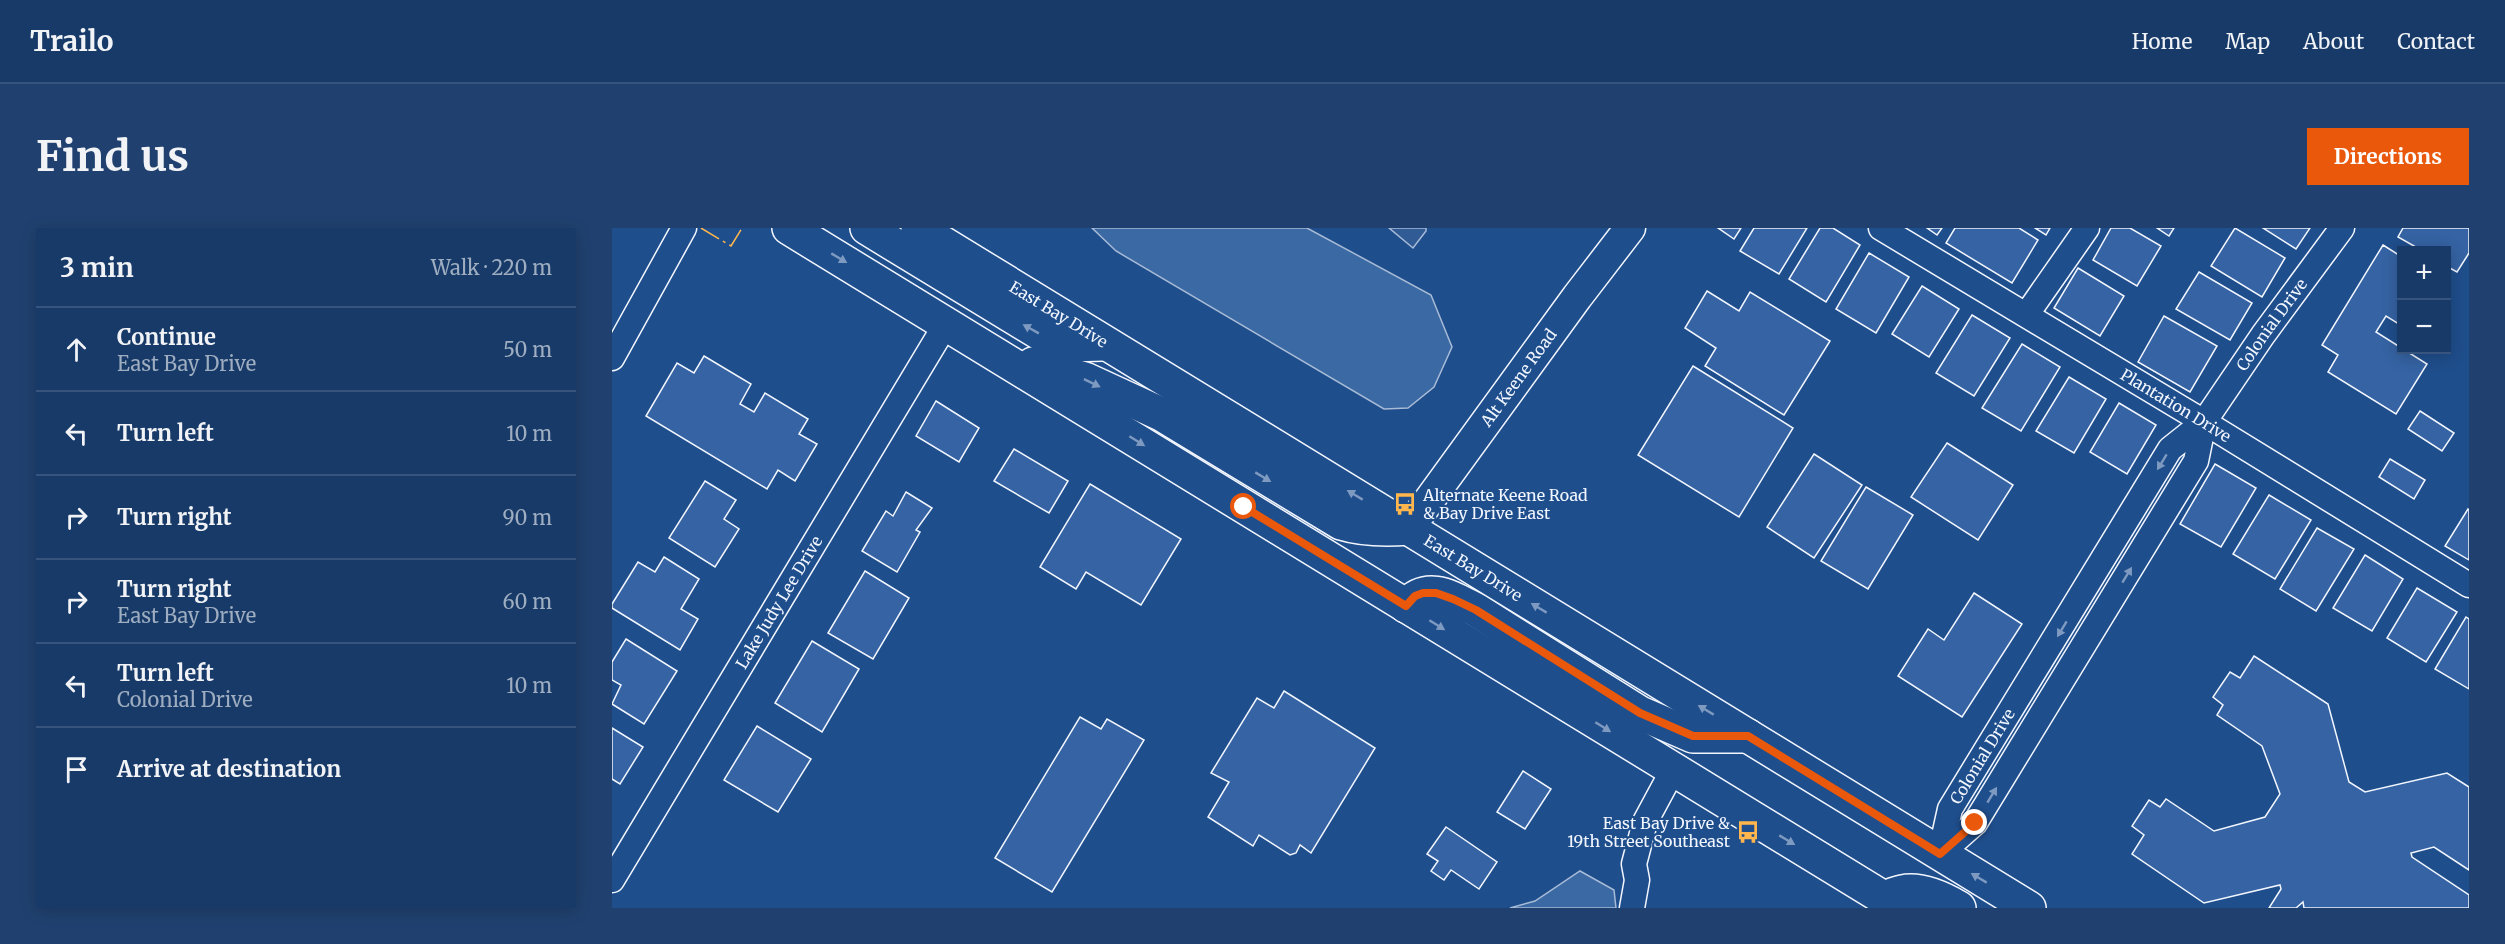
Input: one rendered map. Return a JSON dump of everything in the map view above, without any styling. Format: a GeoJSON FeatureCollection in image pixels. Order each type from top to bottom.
{"type":"FeatureCollection","features":[{"type":"Feature","properties":{"kind":"main road"},"geometry":{"type":"LineString","coordinates":[[789,228],[1892,903],[1904,891],[1934,896],[1959,908]]}},
{"type":"Feature","properties":{"kind":"main road"},"geometry":{"type":"LineString","coordinates":[[867,228],[1046,337],[1071,345],[1107,344]]}},
{"type":"Feature","properties":{"kind":"main road","name":"East Bay Drive"},"geometry":{"type":"LineString","coordinates":[[918,228],[2029,908]]}},
{"type":"Feature","properties":{"kind":"main road"},"geometry":{"type":"LineString","coordinates":[[1016,367],[1035,364],[1059,370],[1161,414],[1341,523],[1357,528],[1409,528]]}},
{"type":"Feature","properties":{"kind":"main road"},"geometry":{"type":"LineString","coordinates":[[1406,606],[1415,596],[1423,593],[1436,593],[1453,599],[1476,610],[1640,713],[1661,723],[1693,736],[1748,736]]}},
{"type":"Feature","properties":{"kind":"street"},"geometry":{"type":"LineString","coordinates":[[612,357],[684,228]]}},
{"type":"Feature","properties":{"kind":"street","name":"Alt Keene Road"},"geometry":{"type":"LineString","coordinates":[[1409,528],[1630,228]]}},
{"type":"Feature","properties":{"kind":"street","name":"Plantation Drive"},"geometry":{"type":"LineString","coordinates":[[1881,228],[2027,314],[2469,585]]}},
{"type":"Feature","properties":{"kind":"street"},"geometry":{"type":"LineString","coordinates":[[2027,314],[2087,228]]}},
{"type":"Feature","properties":{"kind":"street","name":"Colonial Drive"},"geometry":{"type":"LineString","coordinates":[[1940,854],[1950,808],[2170,449],[2204,422],[2263,335],[2342,228]]}},
{"type":"Feature","properties":{"kind":"street","name":"Lake Judy Lee Drive"},"geometry":{"type":"LineString","coordinates":[[612,880],[946,324]]}},
{"type":"Feature","properties":{"kind":"street"},"geometry":{"type":"LineString","coordinates":[[1632,908],[1637,880],[1634,864],[1645,822],[1673,770]]}},
{"type":"Feature","properties":{"kind":"shaded area"},"geometry":{"type":"Polygon","coordinates":[[[1092,228],[1307,228],[1431,295],[1452,347],[1434,387],[1408,408],[1384,409],[1116,251],[1092,228]]]}},
{"type":"Feature","properties":{"kind":"shaded area"},"geometry":{"type":"Polygon","coordinates":[[[1389,228],[1426,228],[1426,231],[1413,248],[1389,228]]]}},
{"type":"Feature","properties":{"kind":"shaded area"},"geometry":{"type":"Polygon","coordinates":[[[1580,871],[1614,890],[1616,908],[1510,908],[1535,901],[1580,871]]]}},
{"type":"Feature","properties":{"kind":"building"},"geometry":{"type":"Polygon","coordinates":[[[1718,228],[1741,228],[1734,239],[1718,228]]]}},
{"type":"Feature","properties":{"kind":"building"},"geometry":{"type":"Polygon","coordinates":[[[1754,228],[1807,228],[1779,274],[1740,251],[1754,228]]]}},
{"type":"Feature","properties":{"kind":"building"},"geometry":{"type":"Polygon","coordinates":[[[1820,228],[1833,228],[1860,245],[1826,302],[1789,279],[1820,228]]]}},
{"type":"Feature","properties":{"kind":"building"},"geometry":{"type":"Polygon","coordinates":[[[1927,228],[1942,228],[1937,235],[1927,228]]]}},
{"type":"Feature","properties":{"kind":"building"},"geometry":{"type":"Polygon","coordinates":[[[1955,228],[2019,228],[2038,240],[2012,283],[1946,243],[1955,228]]]}},
{"type":"Feature","properties":{"kind":"building"},"geometry":{"type":"Polygon","coordinates":[[[2035,228],[2050,228],[2046,235],[2035,228]]]}},
{"type":"Feature","properties":{"kind":"building"},"geometry":{"type":"Polygon","coordinates":[[[2111,228],[2130,228],[2161,246],[2137,286],[2093,260],[2111,228]]]}},
{"type":"Feature","properties":{"kind":"building"},"geometry":{"type":"Polygon","coordinates":[[[2157,228],[2174,228],[2169,236],[2157,228]]]}},
{"type":"Feature","properties":{"kind":"building"},"geometry":{"type":"Polygon","coordinates":[[[2235,228],[2285,258],[2262,297],[2211,266],[2235,228]]]}},
{"type":"Feature","properties":{"kind":"building"},"geometry":{"type":"Polygon","coordinates":[[[2263,228],[2310,228],[2296,249],[2263,228]]]}},
{"type":"Feature","properties":{"kind":"building"},"geometry":{"type":"Polygon","coordinates":[[[2403,228],[2469,228],[2469,253],[2457,272],[2451,269],[2451,246],[2414,246],[2398,237],[2403,228]]]}},
{"type":"Feature","properties":{"kind":"building"},"geometry":{"type":"Polygon","coordinates":[[[2383,245],[2397,254],[2397,323],[2386,316],[2376,332],[2397,345],[2397,354],[2411,354],[2427,364],[2396,414],[2328,372],[2338,355],[2322,345],[2383,245]]]}},
{"type":"Feature","properties":{"kind":"building"},"geometry":{"type":"Polygon","coordinates":[[[1869,253],[1909,277],[1876,333],[1836,309],[1869,253]]]}},
{"type":"Feature","properties":{"kind":"building"},"geometry":{"type":"Polygon","coordinates":[[[2078,268],[2124,296],[2100,336],[2054,308],[2078,268]]]}},
{"type":"Feature","properties":{"kind":"building"},"geometry":{"type":"Polygon","coordinates":[[[2199,272],[2252,303],[2230,340],[2176,309],[2199,272]]]}},
{"type":"Feature","properties":{"kind":"building"},"geometry":{"type":"Polygon","coordinates":[[[1922,286],[1959,309],[1929,357],[1892,334],[1922,286]]]}},
{"type":"Feature","properties":{"kind":"building"},"geometry":{"type":"Polygon","coordinates":[[[1707,291],[1739,311],[1750,292],[1830,341],[1784,415],[1705,366],[1716,348],[1685,328],[1707,291]]]}},
{"type":"Feature","properties":{"kind":"building"},"geometry":{"type":"Polygon","coordinates":[[[1972,315],[2010,338],[1974,396],[1936,373],[1972,315]]]}},
{"type":"Feature","properties":{"kind":"building"},"geometry":{"type":"Polygon","coordinates":[[[2164,316],[2217,346],[2190,392],[2138,362],[2164,316]]]}},
{"type":"Feature","properties":{"kind":"building"},"geometry":{"type":"Polygon","coordinates":[[[2022,344],[2060,367],[2021,431],[1982,408],[2022,344]]]}},
{"type":"Feature","properties":{"kind":"building"},"geometry":{"type":"Polygon","coordinates":[[[704,356],[751,384],[740,404],[754,412],[765,393],[808,419],[799,434],[817,444],[795,481],[778,470],[767,489],[646,416],[677,363],[694,373],[704,356]]]}},
{"type":"Feature","properties":{"kind":"building"},"geometry":{"type":"Polygon","coordinates":[[[1693,366],[1793,428],[1739,517],[1638,455],[1693,366]]]}},
{"type":"Feature","properties":{"kind":"building"},"geometry":{"type":"Polygon","coordinates":[[[2069,377],[2106,399],[2074,453],[2036,431],[2069,377]]]}},
{"type":"Feature","properties":{"kind":"building"},"geometry":{"type":"Polygon","coordinates":[[[936,401],[979,428],[959,462],[916,436],[936,401]]]}},
{"type":"Feature","properties":{"kind":"building"},"geometry":{"type":"Polygon","coordinates":[[[2119,403],[2156,425],[2127,474],[2090,452],[2119,403]]]}},
{"type":"Feature","properties":{"kind":"building"},"geometry":{"type":"Polygon","coordinates":[[[2420,411],[2454,433],[2442,451],[2408,429],[2420,411]]]}},
{"type":"Feature","properties":{"kind":"building"},"geometry":{"type":"Polygon","coordinates":[[[1947,443],[2013,485],[1978,540],[1911,497],[1947,443]]]}},
{"type":"Feature","properties":{"kind":"building"},"geometry":{"type":"Polygon","coordinates":[[[1014,449],[1068,481],[1049,513],[994,481],[1014,449]]]}},
{"type":"Feature","properties":{"kind":"building"},"geometry":{"type":"Polygon","coordinates":[[[1814,454],[1862,485],[1814,558],[1767,527],[1814,454]]]}},
{"type":"Feature","properties":{"kind":"building"},"geometry":{"type":"Polygon","coordinates":[[[2390,459],[2425,480],[2414,499],[2379,477],[2390,459]]]}},
{"type":"Feature","properties":{"kind":"building"},"geometry":{"type":"Polygon","coordinates":[[[2215,464],[2256,488],[2221,547],[2180,524],[2215,464]]]}},
{"type":"Feature","properties":{"kind":"building"},"geometry":{"type":"Polygon","coordinates":[[[705,481],[736,500],[724,519],[739,529],[715,567],[669,538],[705,481]]]}},
{"type":"Feature","properties":{"kind":"building"},"geometry":{"type":"Polygon","coordinates":[[[1090,484],[1181,539],[1141,605],[1086,572],[1076,589],[1040,567],[1090,484]]]}},
{"type":"Feature","properties":{"kind":"building"},"geometry":{"type":"Polygon","coordinates":[[[1866,487],[1913,515],[1868,589],[1821,561],[1866,487]]]}},
{"type":"Feature","properties":{"kind":"building"},"geometry":{"type":"Polygon","coordinates":[[[906,492],[932,508],[916,530],[920,532],[897,572],[862,551],[886,511],[893,516],[906,492]]]}},
{"type":"Feature","properties":{"kind":"building"},"geometry":{"type":"Polygon","coordinates":[[[2269,495],[2311,520],[2275,579],[2233,554],[2269,495]]]}},
{"type":"Feature","properties":{"kind":"building"},"geometry":{"type":"Polygon","coordinates":[[[2469,510],[2469,560],[2445,546],[2469,510]]]}},
{"type":"Feature","properties":{"kind":"building"},"geometry":{"type":"Polygon","coordinates":[[[2317,528],[2354,549],[2316,611],[2280,589],[2317,528]]]}},
{"type":"Feature","properties":{"kind":"building"},"geometry":{"type":"Polygon","coordinates":[[[2365,555],[2403,579],[2372,631],[2333,608],[2365,555]]]}},
{"type":"Feature","properties":{"kind":"building"},"geometry":{"type":"Polygon","coordinates":[[[664,557],[699,579],[681,609],[698,619],[680,650],[612,608],[612,604],[638,562],[655,572],[664,557]]]}},
{"type":"Feature","properties":{"kind":"building"},"geometry":{"type":"Polygon","coordinates":[[[865,571],[909,598],[873,659],[828,633],[865,571]]]}},
{"type":"Feature","properties":{"kind":"building"},"geometry":{"type":"Polygon","coordinates":[[[2417,588],[2457,612],[2426,662],[2387,638],[2417,588]]]}},
{"type":"Feature","properties":{"kind":"building"},"geometry":{"type":"Polygon","coordinates":[[[1974,593],[2022,624],[1962,717],[1898,676],[1928,629],[1944,640],[1974,593]]]}},
{"type":"Feature","properties":{"kind":"building"},"geometry":{"type":"Polygon","coordinates":[[[2466,617],[2469,619],[2469,689],[2435,669],[2466,617]]]}},
{"type":"Feature","properties":{"kind":"building"},"geometry":{"type":"Polygon","coordinates":[[[626,639],[677,671],[644,724],[612,704],[621,685],[612,680],[612,662],[626,639]]]}},
{"type":"Feature","properties":{"kind":"building"},"geometry":{"type":"Polygon","coordinates":[[[812,641],[859,669],[822,732],[775,703],[812,641]]]}},
{"type":"Feature","properties":{"kind":"building"},"geometry":{"type":"Polygon","coordinates":[[[2254,656],[2328,704],[2349,782],[2365,792],[2447,773],[2469,787],[2469,870],[2434,847],[2411,853],[2412,857],[2469,895],[2469,908],[2304,908],[2303,902],[2296,908],[2269,908],[2281,889],[2280,885],[2204,903],[2132,854],[2144,835],[2132,826],[2149,800],[2160,807],[2166,799],[2214,831],[2265,817],[2280,794],[2262,746],[2217,715],[2223,705],[2213,697],[2230,672],[2240,678],[2254,656]]]}},
{"type":"Feature","properties":{"kind":"building"},"geometry":{"type":"Polygon","coordinates":[[[1284,691],[1375,748],[1311,853],[1300,845],[1296,853],[1290,855],[1259,835],[1253,846],[1208,817],[1229,782],[1211,773],[1257,698],[1274,708],[1284,691]]]}},
{"type":"Feature","properties":{"kind":"building"},"geometry":{"type":"Polygon","coordinates":[[[1080,717],[1101,729],[1107,719],[1144,740],[1052,892],[995,858],[1080,717]]]}},
{"type":"Feature","properties":{"kind":"building"},"geometry":{"type":"Polygon","coordinates":[[[757,726],[811,759],[778,812],[724,780],[757,726]]]}},
{"type":"Feature","properties":{"kind":"building"},"geometry":{"type":"Polygon","coordinates":[[[612,728],[643,747],[620,784],[612,779],[612,728]]]}},
{"type":"Feature","properties":{"kind":"building"},"geometry":{"type":"Polygon","coordinates":[[[1523,771],[1551,789],[1525,829],[1497,812],[1523,771]]]}},
{"type":"Feature","properties":{"kind":"building"},"geometry":{"type":"Polygon","coordinates":[[[1446,827],[1497,862],[1479,889],[1451,870],[1444,880],[1431,871],[1438,861],[1427,854],[1446,827]]]}},
{"type":"Feature","properties":{"kind":"power"},"geometry":{"type":"LineString","coordinates":[[701,228],[731,246],[742,228]]}},
{"type":"Feature","properties":{"kind":"place","name":"Alternate Keene Road & Bay Drive East"},"geometry":{"type":"Point","coordinates":[1405,504]}},
{"type":"Feature","properties":{"kind":"place","name":"East Bay Drive & 19th Street Southeast"},"geometry":{"type":"Point","coordinates":[1748,832]}},
{"type":"Feature","properties":{"kind":"route"},"geometry":{"type":"LineString","coordinates":[[1244,507],[1406,606],[1415,596],[1423,593],[1436,593],[1476,610],[1640,713],[1673,729],[1693,736],[1748,736],[1940,854],[1975,823]]}}]}
